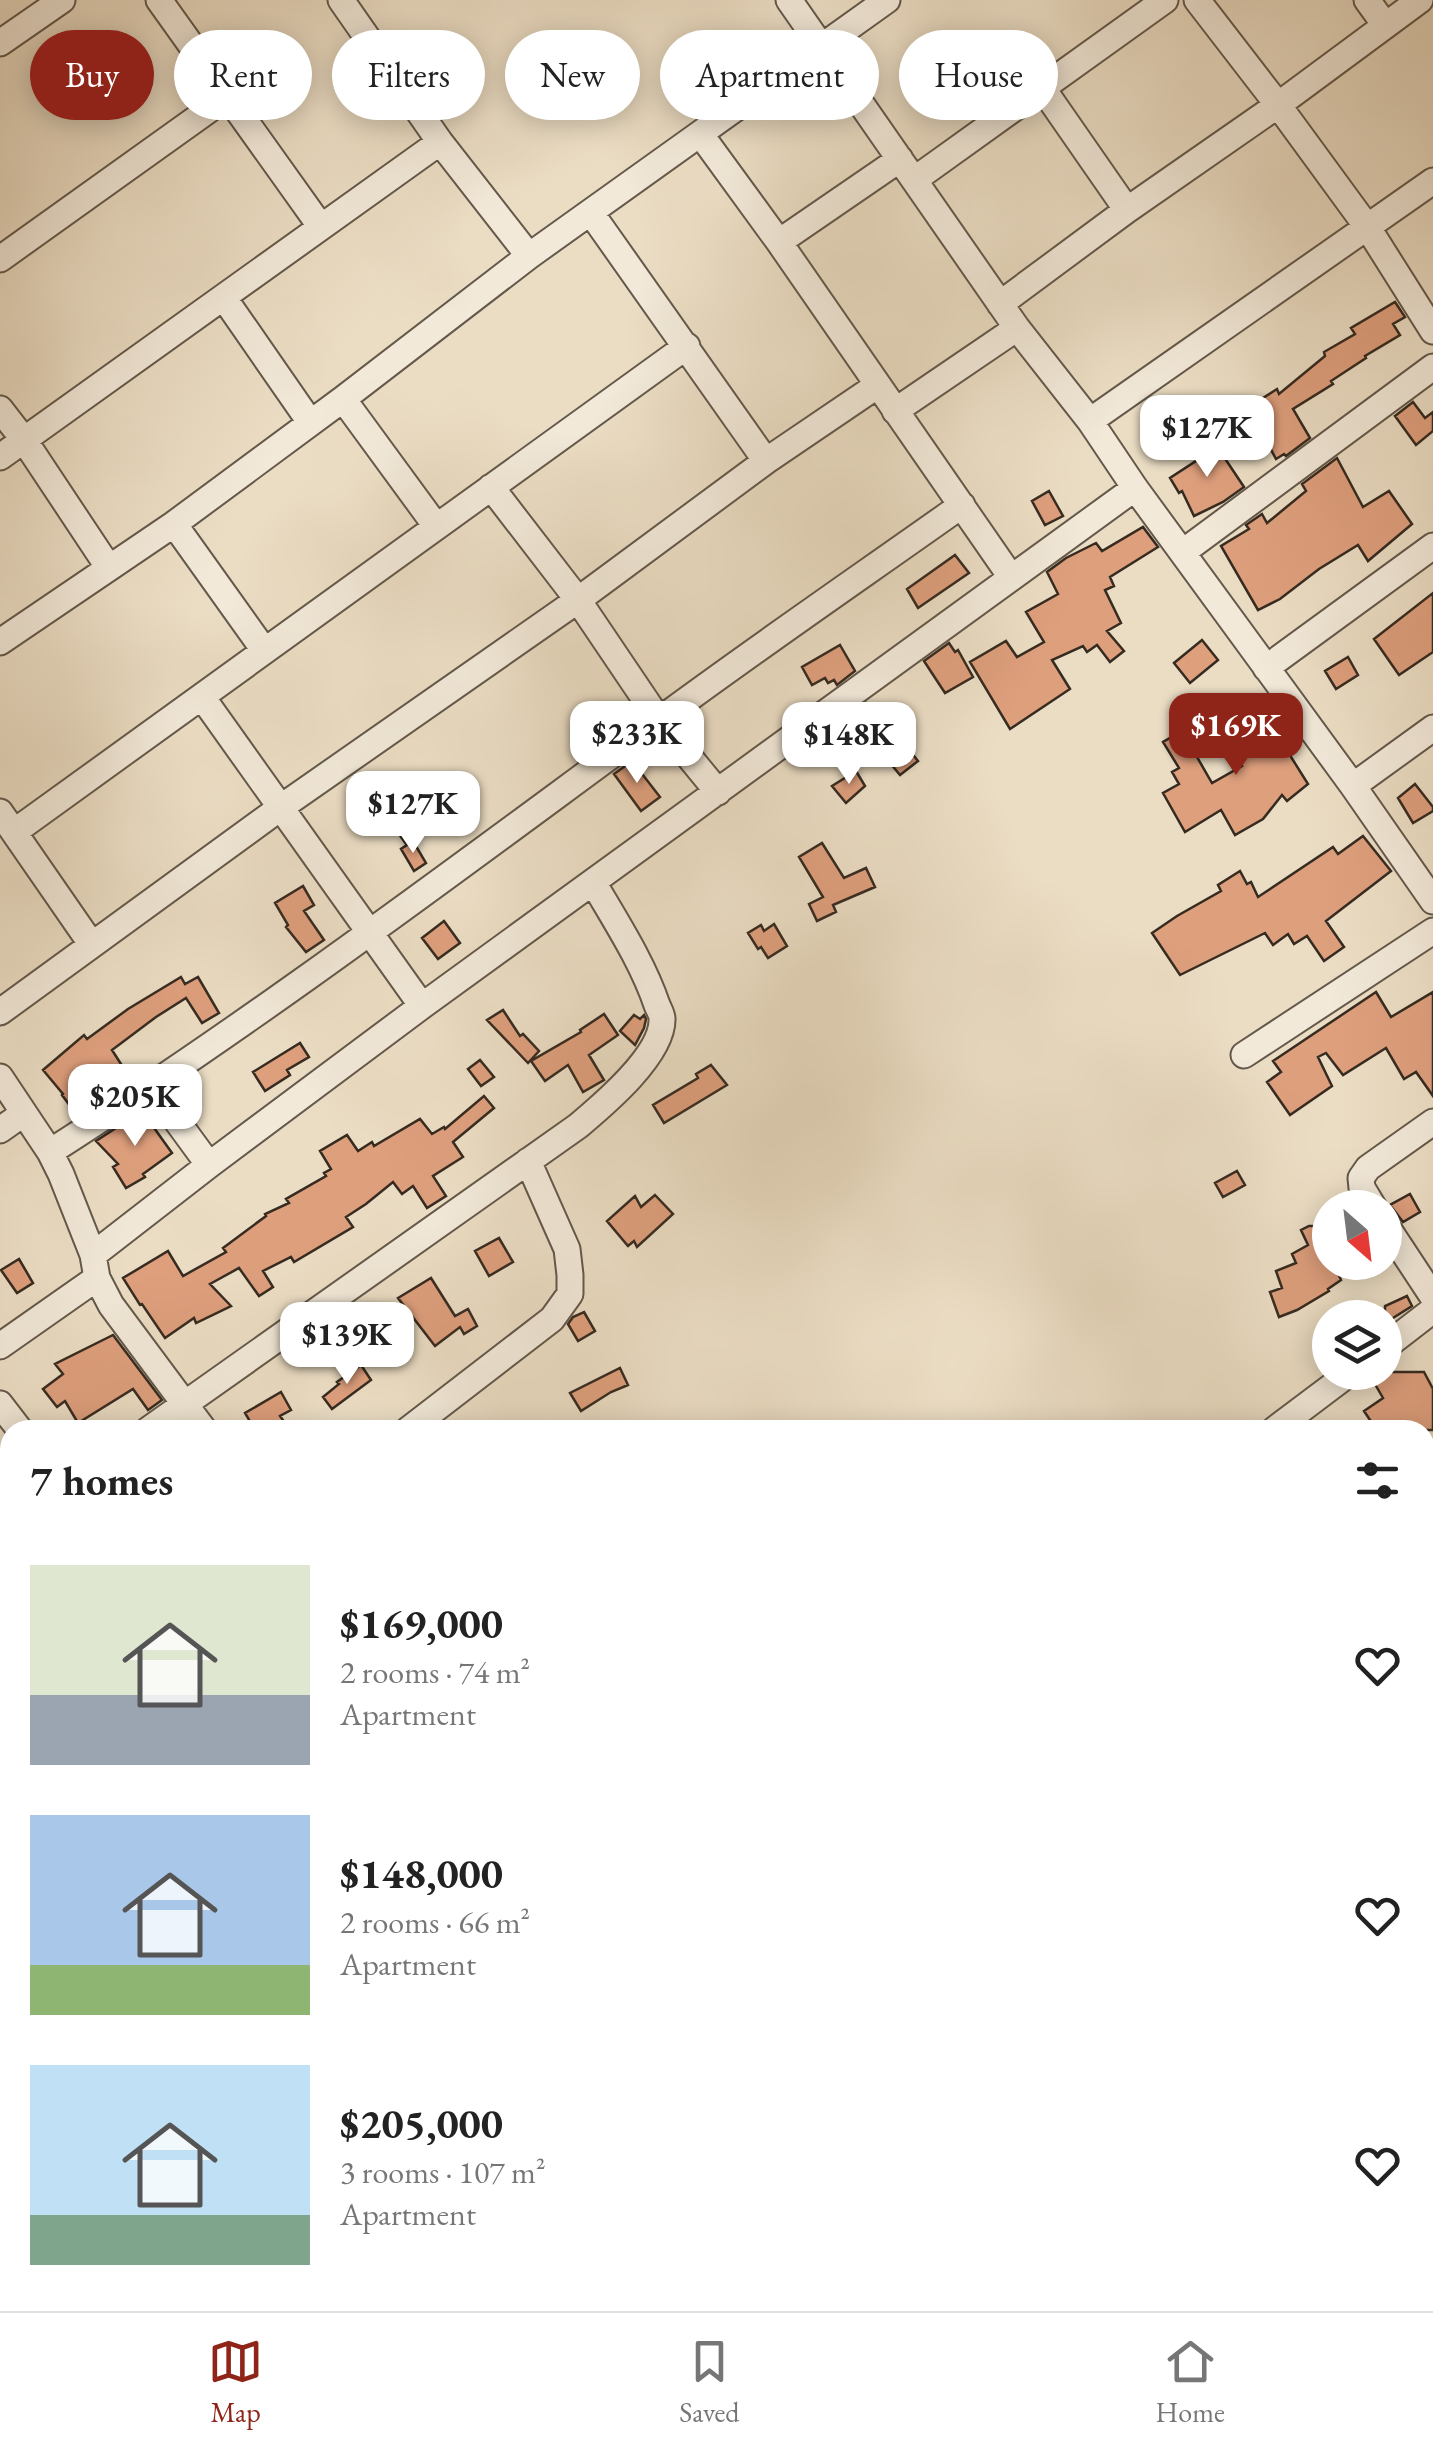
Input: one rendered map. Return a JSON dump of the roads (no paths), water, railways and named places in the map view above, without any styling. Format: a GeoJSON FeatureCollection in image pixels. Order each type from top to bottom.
{"type":"FeatureCollection","features":[{"type":"Feature","properties":{"kind":"street"},"geometry":{"type":"LineString","coordinates":[[0,43],[62,0]]}},
{"type":"Feature","properties":{"kind":"street"},"geometry":{"type":"LineString","coordinates":[[159,0],[181,30]]}},
{"type":"Feature","properties":{"kind":"street"},"geometry":{"type":"LineString","coordinates":[[341,0],[440,142],[529,256]]}},
{"type":"Feature","properties":{"kind":"street"},"geometry":{"type":"LineString","coordinates":[[789,0],[811,30]]}},
{"type":"Feature","properties":{"kind":"street"},"geometry":{"type":"LineString","coordinates":[[845,30],[887,0]]}},
{"type":"Feature","properties":{"kind":"street"},"geometry":{"type":"LineString","coordinates":[[1058,78],[1166,0]]}},
{"type":"Feature","properties":{"kind":"street"},"geometry":{"type":"LineString","coordinates":[[1196,0],[1368,228],[1433,331]]}},
{"type":"Feature","properties":{"kind":"street"},"geometry":{"type":"LineString","coordinates":[[1367,0],[1385,24]]}},
{"type":"Feature","properties":{"kind":"street"},"geometry":{"type":"LineString","coordinates":[[1000,304],[1420,0]]}},
{"type":"Feature","properties":{"kind":"street"},"geometry":{"type":"LineString","coordinates":[[1058,112],[1127,210]]}},
{"type":"Feature","properties":{"kind":"street"},"geometry":{"type":"LineString","coordinates":[[5,245],[192,120]]}},
{"type":"Feature","properties":{"kind":"street"},"geometry":{"type":"LineString","coordinates":[[245,120],[322,228]]}},
{"type":"Feature","properties":{"kind":"street"},"geometry":{"type":"LineString","coordinates":[[0,642],[174,524],[529,256],[721,120]]}},
{"type":"Feature","properties":{"kind":"street"},"geometry":{"type":"LineString","coordinates":[[873,120],[1017,328],[1090,421],[1433,900]]}},
{"type":"Feature","properties":{"kind":"street"},"geometry":{"type":"LineString","coordinates":[[779,242],[989,120]]}},
{"type":"Feature","properties":{"kind":"street"},"geometry":{"type":"LineString","coordinates":[[701,135],[1012,578]]}},
{"type":"Feature","properties":{"kind":"street"},"geometry":{"type":"LineString","coordinates":[[0,456],[440,142]]}},
{"type":"Feature","properties":{"kind":"street"},"geometry":{"type":"LineString","coordinates":[[1090,421],[1433,181]]}},
{"type":"Feature","properties":{"kind":"street"},"geometry":{"type":"LineString","coordinates":[[591,212],[766,461]]}},
{"type":"Feature","properties":{"kind":"street"},"geometry":{"type":"LineString","coordinates":[[224,298],[310,422]]}},
{"type":"Feature","properties":{"kind":"street"},"geometry":{"type":"LineString","coordinates":[[895,411],[1017,328]]}},
{"type":"Feature","properties":{"kind":"street"},"geometry":{"type":"LineString","coordinates":[[92,945],[7,822],[202,697],[686,346]]}},
{"type":"Feature","properties":{"kind":"street"},"geometry":{"type":"LineString","coordinates":[[1183,552],[1433,367]]}},
{"type":"Feature","properties":{"kind":"street"},"geometry":{"type":"LineString","coordinates":[[0,1012],[280,808],[878,385]]}},
{"type":"Feature","properties":{"kind":"street"},"geometry":{"type":"LineString","coordinates":[[342,399],[436,526]]}},
{"type":"Feature","properties":{"kind":"street"},"geometry":{"type":"LineString","coordinates":[[0,409],[109,568]]}},
{"type":"Feature","properties":{"kind":"street"},"geometry":{"type":"LineString","coordinates":[[491,487],[578,600],[659,720],[718,792]]}},
{"type":"Feature","properties":{"kind":"street"},"geometry":{"type":"LineString","coordinates":[[0,1346],[209,1164],[1136,488]]}},
{"type":"Feature","properties":{"kind":"street"},"geometry":{"type":"LineString","coordinates":[[50,1152],[152,1087],[962,505]]}},
{"type":"Feature","properties":{"kind":"street"},"geometry":{"type":"LineString","coordinates":[[174,524],[264,650]]}},
{"type":"Feature","properties":{"kind":"street"},"geometry":{"type":"LineString","coordinates":[[1266,668],[1433,546]]}},
{"type":"Feature","properties":{"kind":"street"},"geometry":{"type":"LineString","coordinates":[[202,697],[422,1006]]}},
{"type":"Feature","properties":{"kind":"street"},"geometry":{"type":"LineString","coordinates":[[1353,786],[1433,728]]}},
{"type":"Feature","properties":{"kind":"street"},"geometry":{"type":"LineString","coordinates":[[161,1420],[578,1126],[616,1095],[640,1066],[656,1041],[662,1019],[639,962],[594,882]]}},
{"type":"Feature","properties":{"kind":"street"},"geometry":{"type":"LineString","coordinates":[[1244,1055],[1433,931]]}},
{"type":"Feature","properties":{"kind":"street"},"geometry":{"type":"LineString","coordinates":[[0,1077],[61,1174],[110,1306],[197,1420]]}},
{"type":"Feature","properties":{"kind":"street"},"geometry":{"type":"LineString","coordinates":[[152,1087],[209,1164]]}},
{"type":"Feature","properties":{"kind":"street"},"geometry":{"type":"LineString","coordinates":[[0,1130],[24,1112]]}},
{"type":"Feature","properties":{"kind":"street"},"geometry":{"type":"LineString","coordinates":[[1363,1190],[1361,1178],[1368,1168],[1433,1122]]}},
{"type":"Feature","properties":{"kind":"street"},"geometry":{"type":"LineString","coordinates":[[421,1420],[552,1320],[570,1294],[567,1249],[528,1161]]}},
{"type":"Feature","properties":{"kind":"street"},"geometry":{"type":"LineString","coordinates":[[1402,1250],[1433,1297]]}},
{"type":"Feature","properties":{"kind":"street"},"geometry":{"type":"LineString","coordinates":[[1402,1333],[1433,1310]]}},
{"type":"Feature","properties":{"kind":"street"},"geometry":{"type":"LineString","coordinates":[[1287,1420],[1326,1390]]}}]}
